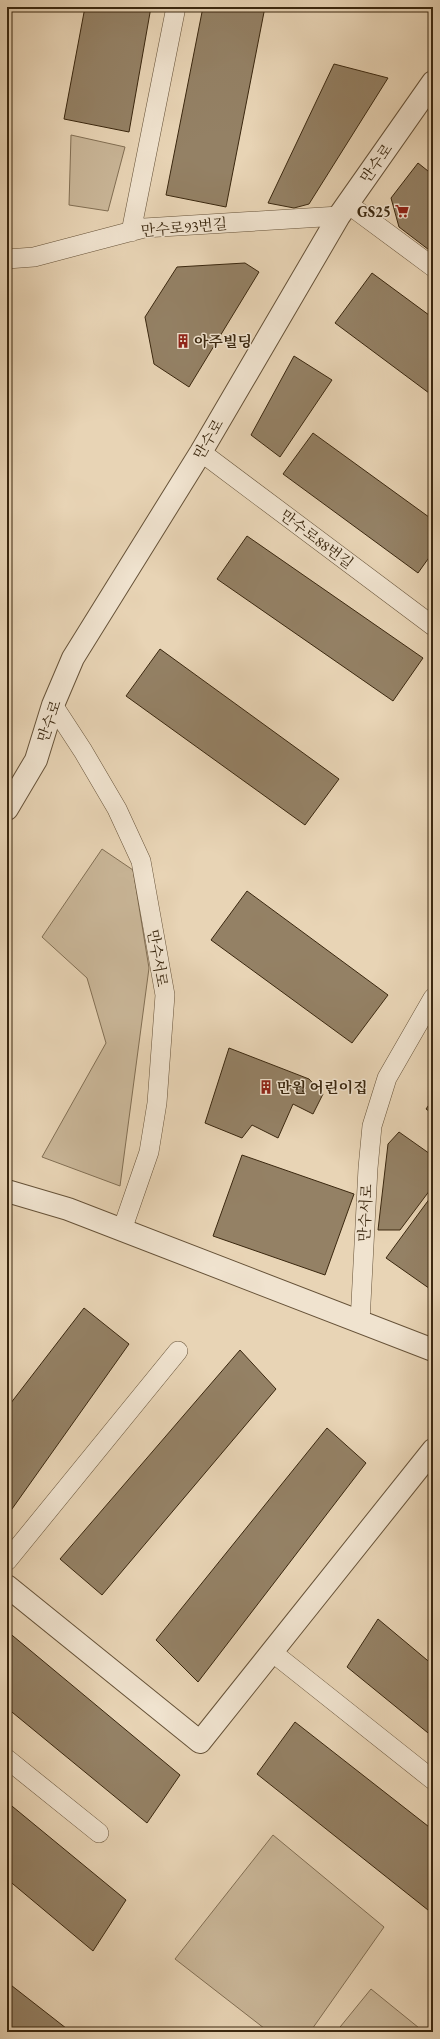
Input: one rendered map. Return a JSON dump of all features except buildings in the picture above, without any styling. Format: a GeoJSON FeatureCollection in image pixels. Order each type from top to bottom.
{"type":"FeatureCollection","features":[{"type":"Feature","properties":{"kind":"street","name":"만수로"},"geometry":{"type":"LineString","coordinates":[[7,809],[36,760],[53,705],[73,658],[201,452],[344,210],[433,82]]}},
{"type":"Feature","properties":{"kind":"street"},"geometry":{"type":"LineString","coordinates":[[7,1191],[68,1209],[433,1350]]}},
{"type":"Feature","properties":{"kind":"street"},"geometry":{"type":"LineString","coordinates":[[7,1586],[200,1742],[433,1450]]}},
{"type":"Feature","properties":{"kind":"lane"},"geometry":{"type":"LineString","coordinates":[[131,232],[176,7]]}},
{"type":"Feature","properties":{"kind":"lane"},"geometry":{"type":"LineString","coordinates":[[344,210],[433,267]]}},
{"type":"Feature","properties":{"kind":"lane","name":"만수로93번길"},"geometry":{"type":"LineString","coordinates":[[7,259],[34,257],[144,228],[344,210]]}},
{"type":"Feature","properties":{"kind":"lane","name":"만수로88번길"},"geometry":{"type":"LineString","coordinates":[[201,452],[433,626]]}},
{"type":"Feature","properties":{"kind":"lane","name":"만수서로"},"geometry":{"type":"LineString","coordinates":[[53,705],[83,751],[117,809],[141,860],[165,995],[157,1103],[149,1152],[122,1230]]}},
{"type":"Feature","properties":{"kind":"lane","name":"만수서로"},"geometry":{"type":"LineString","coordinates":[[360,1322],[368,1168],[372,1126],[387,1078],[433,998]]}},
{"type":"Feature","properties":{"kind":"lane"},"geometry":{"type":"LineString","coordinates":[[7,1562],[178,1351]]}},
{"type":"Feature","properties":{"kind":"lane"},"geometry":{"type":"LineString","coordinates":[[272,1652],[433,1780]]}},
{"type":"Feature","properties":{"kind":"lane"},"geometry":{"type":"LineString","coordinates":[[7,1759],[99,1833]]}},
{"type":"Feature","properties":{"kind":"shaded area"},"geometry":{"type":"Polygon","coordinates":[[[71,135],[125,147],[108,211],[69,205],[71,135]]]}},
{"type":"Feature","properties":{"kind":"shaded area"},"geometry":{"type":"Polygon","coordinates":[[[102,849],[133,870],[149,968],[120,1186],[42,1157],[106,1043],[87,978],[42,937],[102,849]]]}},
{"type":"Feature","properties":{"kind":"shaded area"},"geometry":{"type":"Polygon","coordinates":[[[273,1835],[384,1927],[310,2032],[269,2032],[175,1959],[273,1835]]]}},
{"type":"Feature","properties":{"kind":"shaded area"},"geometry":{"type":"Polygon","coordinates":[[[371,1989],[424,2032],[336,2032],[371,1989]]]}},
{"type":"Feature","properties":{"kind":"place","name":"GS25"},"geometry":{"type":"Point","coordinates":[402,211]}},
{"type":"Feature","properties":{"kind":"place","name":"아주빌딩"},"geometry":{"type":"Point","coordinates":[183,341]}},
{"type":"Feature","properties":{"kind":"place","name":"만월 어린이집"},"geometry":{"type":"Point","coordinates":[266,1087]}}]}
